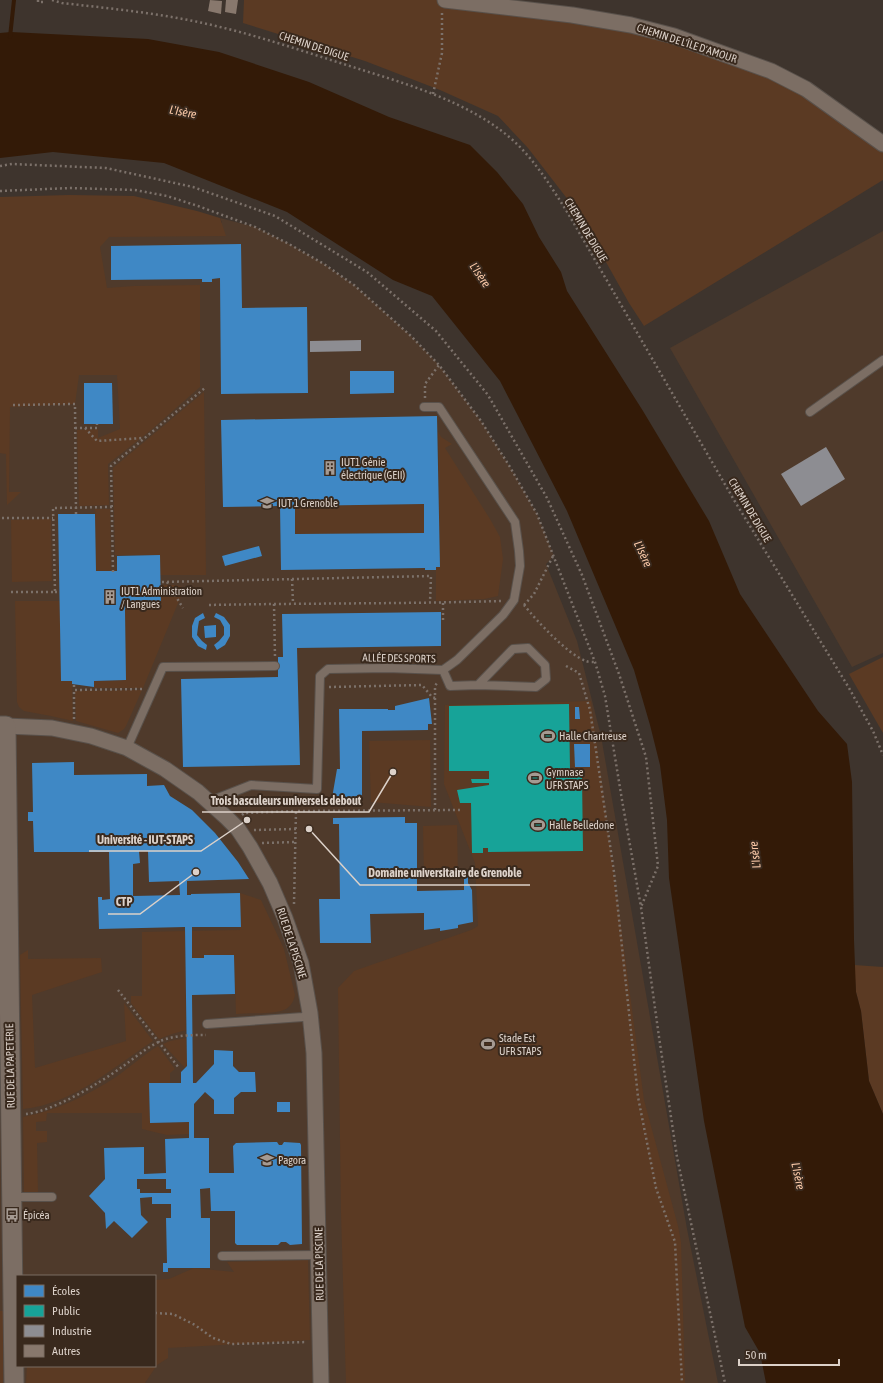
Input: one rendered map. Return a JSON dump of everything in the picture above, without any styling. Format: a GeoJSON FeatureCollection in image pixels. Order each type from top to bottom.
{"type":"FeatureCollection","features":[{"type":"Feature","properties":{"kind":"street","name":"CHEMIN DE L'ÎLE D'AMOUR"},"geometry":{"type":"LineString","coordinates":[[444,4],[572,15],[631,25],[674,36],[771,71],[806,89],[883,144]]}},
{"type":"Feature","properties":{"kind":"street","name":"RUE DE LA PISCINE"},"geometry":{"type":"LineString","coordinates":[[3,726],[52,728],[91,736],[127,748],[165,769],[212,804],[238,829],[270,883],[285,918],[301,963],[310,1013],[314,1053],[321,1383]]}},
{"type":"Feature","properties":{"kind":"street","name":"RUE DE LA PAPETERIE"},"geometry":{"type":"LineString","coordinates":[[3,726],[7,1152],[12,1197],[9,1301],[14,1383]]}},
{"type":"Feature","properties":{"kind":"lane"},"geometry":{"type":"LineString","coordinates":[[810,412],[883,360]]}},
{"type":"Feature","properties":{"kind":"lane","name":"ALLÉE DES SPORTS"},"geometry":{"type":"LineString","coordinates":[[212,804],[218,798],[251,785],[317,789],[320,676],[328,669],[387,668],[443,670],[462,655],[503,615],[514,598],[520,566],[520,551],[515,522],[439,407],[424,407]]}},
{"type":"Feature","properties":{"kind":"lane"},"geometry":{"type":"LineString","coordinates":[[443,670],[450,686],[478,685],[536,687],[546,679],[545,665],[528,648],[513,649],[478,685]]}},
{"type":"Feature","properties":{"kind":"lane"},"geometry":{"type":"LineString","coordinates":[[127,748],[163,667],[276,666]]}},
{"type":"Feature","properties":{"kind":"lane"},"geometry":{"type":"LineString","coordinates":[[207,1024],[302,1017],[310,1013]]}},
{"type":"Feature","properties":{"kind":"lane"},"geometry":{"type":"LineString","coordinates":[[12,1197],[52,1197]]}},
{"type":"Feature","properties":{"kind":"lane"},"geometry":{"type":"LineString","coordinates":[[222,1256],[319,1255]]}},
{"type":"Feature","properties":{"kind":"path"},"geometry":{"type":"LineString","coordinates":[[38,0],[38,2],[43,2],[45,0]]}},
{"type":"Feature","properties":{"kind":"path","name":"CHEMIN DE DIGUE"},"geometry":{"type":"LineString","coordinates":[[52,0],[62,3],[147,13],[220,27],[270,40],[433,94],[483,118],[518,145],[546,179],[569,216],[734,500],[849,688],[871,726],[883,755]]}},
{"type":"Feature","properties":{"kind":"path"},"geometry":{"type":"LineString","coordinates":[[433,94],[442,53],[444,4]]}},
{"type":"Feature","properties":{"kind":"path"},"geometry":{"type":"LineString","coordinates":[[0,166],[12,164],[106,168],[193,187],[275,216],[367,272],[436,331],[488,395],[547,498],[582,575],[620,674],[646,757],[658,866],[641,908]]}},
{"type":"Feature","properties":{"kind":"path"},"geometry":{"type":"LineString","coordinates":[[424,407],[425,384],[439,365]]}},
{"type":"Feature","properties":{"kind":"path"},"geometry":{"type":"LineString","coordinates":[[113,572],[111,466],[206,387]]}},
{"type":"Feature","properties":{"kind":"path"},"geometry":{"type":"LineString","coordinates":[[13,405],[75,404],[76,514]]}},
{"type":"Feature","properties":{"kind":"path"},"geometry":{"type":"LineString","coordinates":[[75,428],[97,428],[97,424]]}},
{"type":"Feature","properties":{"kind":"path"},"geometry":{"type":"LineString","coordinates":[[85,428],[97,440],[145,438]]}},
{"type":"Feature","properties":{"kind":"path"},"geometry":{"type":"LineString","coordinates":[[55,592],[53,508],[112,507]]}},
{"type":"Feature","properties":{"kind":"path"},"geometry":{"type":"LineString","coordinates":[[2,518],[53,518]]}},
{"type":"Feature","properties":{"kind":"path"},"geometry":{"type":"LineString","coordinates":[[524,605],[534,594],[554,556]]}},
{"type":"Feature","properties":{"kind":"path"},"geometry":{"type":"LineString","coordinates":[[162,582],[431,576],[430,602]]}},
{"type":"Feature","properties":{"kind":"path"},"geometry":{"type":"LineString","coordinates":[[292,578],[293,603]]}},
{"type":"Feature","properties":{"kind":"path"},"geometry":{"type":"LineString","coordinates":[[167,582],[183,608]]}},
{"type":"Feature","properties":{"kind":"path"},"geometry":{"type":"LineString","coordinates":[[11,592],[59,592]]}},
{"type":"Feature","properties":{"kind":"path"},"geometry":{"type":"LineString","coordinates":[[209,605],[293,603],[443,603],[514,598],[524,605],[538,622],[573,654],[586,661],[595,662]]}},
{"type":"Feature","properties":{"kind":"path"},"geometry":{"type":"LineString","coordinates":[[443,603],[443,620]]}},
{"type":"Feature","properties":{"kind":"path"},"geometry":{"type":"LineString","coordinates":[[274,604],[276,666]]}},
{"type":"Feature","properties":{"kind":"path"},"geometry":{"type":"LineString","coordinates":[[566,666],[579,673],[590,710],[614,872],[638,1097],[656,1188],[675,1242],[682,1383]]}},
{"type":"Feature","properties":{"kind":"path"},"geometry":{"type":"LineString","coordinates":[[435,810],[435,686],[443,670]]}},
{"type":"Feature","properties":{"kind":"path"},"geometry":{"type":"LineString","coordinates":[[74,685],[74,724]]}},
{"type":"Feature","properties":{"kind":"path"},"geometry":{"type":"LineString","coordinates":[[320,687],[422,685],[432,697],[435,698]]}},
{"type":"Feature","properties":{"kind":"path"},"geometry":{"type":"LineString","coordinates":[[74,690],[144,689]]}},
{"type":"Feature","properties":{"kind":"path"},"geometry":{"type":"LineString","coordinates":[[242,814],[296,811],[463,810]]}},
{"type":"Feature","properties":{"kind":"path"},"geometry":{"type":"LineString","coordinates":[[294,911],[296,811]]}},
{"type":"Feature","properties":{"kind":"path"},"geometry":{"type":"LineString","coordinates":[[250,830],[296,830]]}},
{"type":"Feature","properties":{"kind":"path"},"geometry":{"type":"LineString","coordinates":[[257,843],[296,842]]}},
{"type":"Feature","properties":{"kind":"path"},"geometry":{"type":"LineString","coordinates":[[118,990],[179,1068]]}},
{"type":"Feature","properties":{"kind":"path"},"geometry":{"type":"LineString","coordinates":[[23,1114],[42,1111],[106,1079],[158,1042],[175,1037],[193,1035]]}},
{"type":"Feature","properties":{"kind":"path"},"geometry":{"type":"LineString","coordinates":[[156,1313],[173,1314],[195,1325],[213,1338],[231,1344],[321,1341]]}},
{"type":"Feature","properties":{"kind":"shaded area"},"geometry":{"type":"Polygon","coordinates":[[[244,0],[445,0],[572,15],[771,71],[883,144],[883,180],[644,326],[629,303],[579,214],[528,148],[498,116],[440,90],[365,61],[243,23],[244,0]]]}},
{"type":"Feature","properties":{"kind":"shaded area"},"geometry":{"type":"Polygon","coordinates":[[[69,195],[134,196],[220,218],[226,236],[109,237],[100,247],[107,288],[200,285],[200,387],[151,430],[108,464],[109,505],[79,506],[77,430],[98,429],[98,438],[120,429],[117,375],[79,375],[75,404],[10,407],[9,492],[21,492],[7,505],[6,454],[0,453],[0,197],[69,195]]]}},
{"type":"Feature","properties":{"kind":"shaded area"},"geometry":{"type":"Polygon","coordinates":[[[0,202],[222,223],[220,218],[255,227],[289,244],[324,264],[354,285],[411,336],[439,365],[481,421],[510,467],[537,514],[554,556],[546,564],[577,641],[601,736],[687,1229],[718,1383],[0,1383],[0,202]]]}},
{"type":"Feature","properties":{"kind":"shaded area"},"geometry":{"type":"Polygon","coordinates":[[[883,231],[883,653],[852,667],[670,348],[883,231]]]}},
{"type":"Feature","properties":{"kind":"shaded area"},"geometry":{"type":"Polygon","coordinates":[[[204,392],[206,575],[160,575],[160,555],[115,555],[113,468],[204,392]]]}},
{"type":"Feature","properties":{"kind":"shaded area"},"geometry":{"type":"Polygon","coordinates":[[[438,431],[441,437],[452,444],[445,448],[500,537],[503,559],[498,596],[484,599],[436,601],[436,567],[440,567],[438,431]]]}},
{"type":"Feature","properties":{"kind":"shaded area"},"geometry":{"type":"Polygon","coordinates":[[[424,504],[424,533],[295,534],[295,506],[424,504]]]}},
{"type":"Feature","properties":{"kind":"shaded area"},"geometry":{"type":"Polygon","coordinates":[[[95,509],[110,509],[111,571],[96,571],[95,509]]]}},
{"type":"Feature","properties":{"kind":"shaded area"},"geometry":{"type":"Polygon","coordinates":[[[51,519],[52,581],[12,582],[11,520],[51,519]]]}},
{"type":"Feature","properties":{"kind":"shaded area"},"geometry":{"type":"Polygon","coordinates":[[[161,585],[176,585],[182,587],[183,591],[143,688],[94,688],[94,681],[126,680],[125,609],[161,608],[161,585]]]}},
{"type":"Feature","properties":{"kind":"shaded area"},"geometry":{"type":"Polygon","coordinates":[[[15,601],[60,601],[61,681],[72,681],[73,721],[24,711],[19,707],[17,702],[15,601]]]}},
{"type":"Feature","properties":{"kind":"shaded area"},"geometry":{"type":"Polygon","coordinates":[[[883,657],[883,733],[849,674],[883,657]]]}},
{"type":"Feature","properties":{"kind":"shaded area"},"geometry":{"type":"Polygon","coordinates":[[[142,690],[126,726],[118,733],[76,721],[75,691],[142,690]]]}},
{"type":"Feature","properties":{"kind":"shaded area","name":"Stade Est UFR STAPS"},"geometry":{"type":"Polygon","coordinates":[[[591,701],[644,1100],[681,1242],[685,1383],[346,1383],[341,1213],[338,988],[354,971],[471,930],[478,926],[475,863],[444,784],[445,705],[591,701]]]}},
{"type":"Feature","properties":{"kind":"shaded area"},"geometry":{"type":"Polygon","coordinates":[[[430,740],[431,807],[371,802],[369,741],[430,740]]]}},
{"type":"Feature","properties":{"kind":"shaded area"},"geometry":{"type":"Polygon","coordinates":[[[457,825],[458,877],[424,878],[423,826],[457,825]]]}},
{"type":"Feature","properties":{"kind":"shaded area"},"geometry":{"type":"Polygon","coordinates":[[[240,893],[261,900],[284,949],[295,995],[291,1005],[284,1010],[271,1013],[236,1014],[234,955],[204,955],[204,958],[192,958],[192,931],[240,930],[240,893]]]}},
{"type":"Feature","properties":{"kind":"shaded area"},"geometry":{"type":"Polygon","coordinates":[[[185,931],[186,1030],[159,1039],[131,1003],[131,996],[142,996],[142,932],[185,931]]]}},
{"type":"Feature","properties":{"kind":"shaded area"},"geometry":{"type":"Polygon","coordinates":[[[28,950],[28,959],[101,958],[102,972],[32,995],[35,1068],[126,1041],[124,1003],[153,1041],[108,1073],[76,1092],[42,1106],[23,1109],[20,955],[28,950]]]}},
{"type":"Feature","properties":{"kind":"shaded area"},"geometry":{"type":"Polygon","coordinates":[[[854,965],[883,967],[883,1114],[869,1081],[861,1011],[856,992],[854,965]]]}},
{"type":"Feature","properties":{"kind":"shaded area"},"geometry":{"type":"Polygon","coordinates":[[[186,1038],[187,1066],[185,1068],[163,1044],[186,1038]]]}},
{"type":"Feature","properties":{"kind":"shaded area"},"geometry":{"type":"Polygon","coordinates":[[[158,1046],[175,1069],[170,1073],[170,1083],[149,1083],[150,1123],[189,1122],[189,1134],[167,1135],[142,1129],[142,1113],[47,1113],[46,1121],[36,1122],[36,1131],[47,1131],[47,1142],[37,1143],[38,1194],[24,1192],[23,1117],[48,1111],[83,1096],[116,1077],[158,1046]]]}},
{"type":"Feature","properties":{"kind":"shaded area"},"geometry":{"type":"Polygon","coordinates":[[[308,1260],[310,1340],[168,1348],[168,1358],[156,1366],[156,1280],[169,1279],[194,1268],[234,1272],[227,1262],[308,1260]]]}},
{"type":"Feature","properties":{"kind":"shaded area"},"geometry":{"type":"Polygon","coordinates":[[[0,1311],[3,1311],[3,1383],[0,1383],[0,1311]]]}},
{"type":"Feature","properties":{"kind":"shaded area"},"geometry":{"type":"Polygon","coordinates":[[[27,1367],[156,1367],[145,1383],[26,1383],[27,1367]]]}},
{"type":"Feature","properties":{"kind":"water","name":"L'Isère"},"geometry":{"type":"Polygon","coordinates":[[[11,32],[148,39],[219,52],[309,82],[389,117],[470,145],[497,172],[523,204],[539,237],[561,272],[567,291],[643,411],[709,521],[740,594],[818,711],[847,744],[852,782],[856,992],[861,1011],[869,1081],[883,1114],[883,1383],[766,1383],[760,1353],[745,1327],[704,1121],[669,878],[667,820],[660,765],[650,725],[634,670],[567,511],[500,381],[432,296],[393,280],[287,212],[164,163],[53,152],[0,158],[0,33],[11,32]]]}},
{"type":"Feature","properties":{"kind":"building: Écoles"},"geometry":{"type":"Polygon","coordinates":[[[241,244],[242,308],[307,307],[308,393],[221,394],[220,278],[212,279],[212,282],[202,282],[202,279],[111,280],[111,246],[241,244]]]}},
{"type":"Feature","properties":{"kind":"building: Écoles"},"geometry":{"type":"Polygon","coordinates":[[[350,371],[394,371],[394,393],[350,394],[350,371]]]}},
{"type":"Feature","properties":{"kind":"building: Écoles"},"geometry":{"type":"Polygon","coordinates":[[[84,383],[112,383],[113,424],[84,424],[84,383]]]}},
{"type":"Feature","properties":{"kind":"building: Écoles","name":"IUT1 Génie électrique (GEII)"},"geometry":{"type":"Polygon","coordinates":[[[437,416],[440,567],[436,567],[436,570],[425,570],[425,568],[281,570],[280,506],[223,507],[221,420],[437,416]],[[424,504],[295,506],[295,534],[424,533],[424,504]]]}},
{"type":"Feature","properties":{"kind":"building: Écoles","name":"IUT1 Administration / Langues"},"geometry":{"type":"Polygon","coordinates":[[[58,514],[95,514],[96,571],[117,571],[117,556],[160,555],[161,608],[125,609],[126,680],[94,681],[94,687],[72,684],[72,681],[61,681],[58,514]]]}},
{"type":"Feature","properties":{"kind":"building: Écoles"},"geometry":{"type":"Polygon","coordinates":[[[259,546],[262,556],[225,566],[222,556],[259,546]]]}},
{"type":"Feature","properties":{"kind":"building: Écoles"},"geometry":{"type":"Polygon","coordinates":[[[441,612],[441,646],[297,648],[300,765],[183,767],[181,679],[278,677],[278,657],[283,657],[282,614],[441,612]]]}},
{"type":"Feature","properties":{"kind":"building: Écoles"},"geometry":{"type":"Polygon","coordinates":[[[203,613],[205,618],[199,621],[197,635],[207,645],[206,650],[198,646],[192,637],[192,626],[195,618],[203,613]]]}},
{"type":"Feature","properties":{"kind":"building: Écoles"},"geometry":{"type":"Polygon","coordinates":[[[216,613],[224,617],[230,625],[230,636],[225,645],[217,650],[214,645],[224,635],[224,627],[220,620],[214,617],[216,613]]]}},
{"type":"Feature","properties":{"kind":"building: Écoles"},"geometry":{"type":"Polygon","coordinates":[[[216,625],[216,637],[205,638],[204,626],[216,625]]]}},
{"type":"Feature","properties":{"kind":"building: Écoles"},"geometry":{"type":"Polygon","coordinates":[[[429,698],[432,724],[428,724],[428,730],[362,731],[362,800],[332,798],[337,769],[340,769],[339,709],[395,710],[395,706],[429,698]]]}},
{"type":"Feature","properties":{"kind":"building: Écoles"},"geometry":{"type":"Polygon","coordinates":[[[575,707],[579,707],[580,719],[575,719],[575,707]]]}},
{"type":"Feature","properties":{"kind":"building: Écoles"},"geometry":{"type":"Polygon","coordinates":[[[574,744],[590,744],[590,767],[575,767],[574,744]]]}},
{"type":"Feature","properties":{"kind":"building: Écoles"},"geometry":{"type":"Polygon","coordinates":[[[74,762],[74,775],[147,774],[147,786],[164,785],[170,796],[192,810],[215,833],[238,862],[249,879],[187,881],[187,895],[240,893],[241,927],[192,927],[192,958],[204,958],[204,955],[234,955],[235,994],[192,995],[193,1083],[196,1083],[214,1064],[214,1050],[233,1051],[233,1066],[239,1072],[255,1072],[256,1092],[241,1092],[234,1098],[234,1114],[214,1114],[214,1100],[205,1092],[194,1104],[194,1138],[209,1138],[209,1173],[234,1173],[233,1146],[236,1143],[277,1142],[279,1145],[282,1145],[284,1142],[300,1143],[302,1244],[290,1245],[286,1242],[281,1242],[278,1245],[237,1245],[235,1243],[235,1211],[211,1211],[210,1188],[200,1189],[201,1218],[210,1218],[210,1268],[168,1268],[168,1272],[163,1272],[163,1263],[167,1263],[166,1218],[171,1218],[171,1204],[152,1204],[152,1197],[140,1198],[141,1215],[148,1222],[132,1238],[114,1221],[106,1229],[105,1213],[89,1196],[105,1179],[104,1148],[144,1147],[144,1174],[166,1173],[165,1139],[189,1138],[189,1122],[150,1123],[149,1083],[181,1083],[181,1072],[187,1066],[185,927],[99,929],[98,897],[102,897],[102,900],[110,899],[109,852],[34,852],[33,821],[28,821],[28,812],[33,812],[32,763],[74,762]],[[139,851],[140,863],[133,864],[133,896],[180,895],[179,881],[149,882],[148,851],[139,851]],[[137,1179],[137,1189],[140,1189],[140,1193],[171,1193],[171,1189],[166,1189],[166,1179],[137,1179]]]}},
{"type":"Feature","properties":{"kind":"building: Écoles"},"geometry":{"type":"Polygon","coordinates":[[[405,817],[405,823],[417,823],[417,891],[464,890],[464,870],[468,870],[468,883],[472,890],[473,922],[458,925],[458,928],[440,931],[440,928],[424,930],[424,913],[370,914],[371,943],[320,943],[319,899],[340,899],[339,824],[333,824],[333,818],[405,817]]]}},
{"type":"Feature","properties":{"kind":"building: Écoles"},"geometry":{"type":"Polygon","coordinates":[[[277,1102],[290,1102],[290,1112],[277,1112],[277,1102]]]}},
{"type":"Feature","properties":{"kind":"building: Public","name":"Gymnase UFR STAPS"},"geometry":{"type":"Polygon","coordinates":[[[569,704],[570,769],[555,769],[556,776],[582,776],[583,851],[488,852],[488,848],[483,848],[483,853],[472,853],[471,803],[460,803],[457,790],[489,785],[489,783],[472,783],[471,779],[489,779],[489,771],[449,771],[449,706],[569,704]]]}},
{"type":"Feature","properties":{"kind":"building: Industrie"},"geometry":{"type":"Polygon","coordinates":[[[361,340],[361,351],[310,352],[310,341],[361,340]]]}},
{"type":"Feature","properties":{"kind":"building: Industrie"},"geometry":{"type":"Polygon","coordinates":[[[826,447],[845,479],[801,506],[781,474],[826,447]]]}},
{"type":"Feature","properties":{"kind":"building: Autres"},"geometry":{"type":"Polygon","coordinates":[[[210,0],[222,1],[221,14],[208,11],[210,0]]]}},
{"type":"Feature","properties":{"kind":"building: Autres"},"geometry":{"type":"Polygon","coordinates":[[[226,0],[238,0],[236,14],[225,12],[226,0]]]}},
{"type":"Feature","properties":{"kind":"waterway"},"geometry":{"type":"LineString","coordinates":[[10,37],[14,0]]}},
{"type":"Feature","properties":{"kind":"place","name":"IUT1 Génie électrique (GEII)"},"geometry":{"type":"Point","coordinates":[330,468]}},
{"type":"Feature","properties":{"kind":"place","name":"IUT 1 Grenoble"},"geometry":{"type":"Point","coordinates":[267,503]}},
{"type":"Feature","properties":{"kind":"place","name":"IUT1 Administration / Langues"},"geometry":{"type":"Point","coordinates":[110,597]}},
{"type":"Feature","properties":{"kind":"place","name":"Halle Chartreuse"},"geometry":{"type":"Point","coordinates":[548,736]}},
{"type":"Feature","properties":{"kind":"place","name":"Trois basculeurs universels debout"},"geometry":{"type":"Point","coordinates":[393,772]}},
{"type":"Feature","properties":{"kind":"place","name":"Gymnase UFR STAPS"},"geometry":{"type":"Point","coordinates":[535,778]}},
{"type":"Feature","properties":{"kind":"place","name":"Université - IUT-STAPS"},"geometry":{"type":"Point","coordinates":[247,820]}},
{"type":"Feature","properties":{"kind":"place","name":"Halle Belledone"},"geometry":{"type":"Point","coordinates":[538,825]}},
{"type":"Feature","properties":{"kind":"place","name":"Domaine universitaire de Grenoble"},"geometry":{"type":"Point","coordinates":[309,829]}},
{"type":"Feature","properties":{"kind":"place","name":"CTP"},"geometry":{"type":"Point","coordinates":[196,872]}},
{"type":"Feature","properties":{"kind":"place","name":"Stade Est UFR STAPS"},"geometry":{"type":"Point","coordinates":[488,1044]}},
{"type":"Feature","properties":{"kind":"place","name":"Pagora"},"geometry":{"type":"Point","coordinates":[267,1160]}},
{"type":"Feature","properties":{"kind":"place","name":"Épicéa"},"geometry":{"type":"Point","coordinates":[12,1215]}}]}
